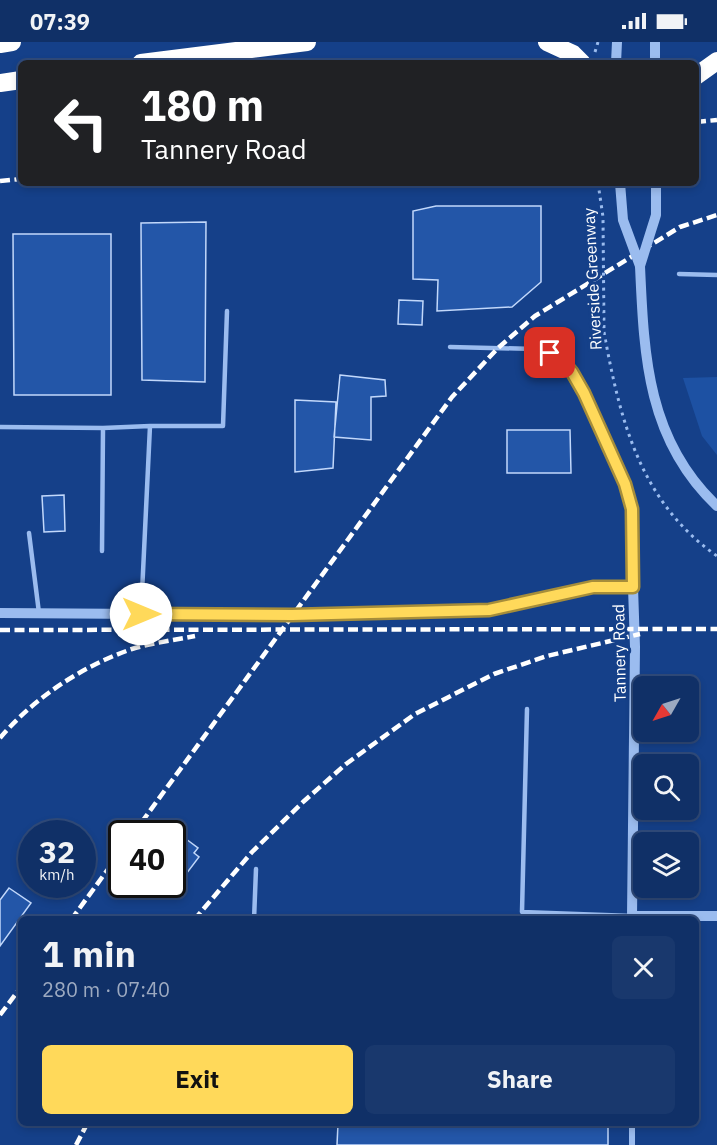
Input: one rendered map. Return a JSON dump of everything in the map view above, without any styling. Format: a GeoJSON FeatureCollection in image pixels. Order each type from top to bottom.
{"type":"FeatureCollection","features":[{"type":"Feature","properties":{"kind":"highway"},"geometry":{"type":"LineString","coordinates":[[0,44],[12,42]]}},
{"type":"Feature","properties":{"kind":"highway"},"geometry":{"type":"LineString","coordinates":[[165,60],[307,42]]}},
{"type":"Feature","properties":{"kind":"highway"},"geometry":{"type":"LineString","coordinates":[[548,42],[578,58]]}},
{"type":"Feature","properties":{"kind":"highway"},"geometry":{"type":"LineString","coordinates":[[699,74],[717,61]]}},
{"type":"Feature","properties":{"kind":"highway"},"geometry":{"type":"LineString","coordinates":[[0,83],[18,80]]}},
{"type":"Feature","properties":{"kind":"street"},"geometry":{"type":"LineString","coordinates":[[616,58],[617,42]]}},
{"type":"Feature","properties":{"kind":"street"},"geometry":{"type":"LineString","coordinates":[[655,42],[655,58]]}},
{"type":"Feature","properties":{"kind":"street"},"geometry":{"type":"LineString","coordinates":[[620,186],[623,220],[640,266],[646,367],[658,412],[676,454],[703,493],[717,506]]}},
{"type":"Feature","properties":{"kind":"street"},"geometry":{"type":"LineString","coordinates":[[640,266],[656,215],[656,186]]}},
{"type":"Feature","properties":{"kind":"street","name":"Tannery Road"},"geometry":{"type":"LineString","coordinates":[[534,349],[550,353],[562,360],[572,372],[622,475],[632,509],[635,641],[633,916]]}},
{"type":"Feature","properties":{"kind":"street"},"geometry":{"type":"LineString","coordinates":[[0,613],[292,615],[489,610],[593,587],[633,587]]}},
{"type":"Feature","properties":{"kind":"street"},"geometry":{"type":"LineString","coordinates":[[699,916],[717,916]]}},
{"type":"Feature","properties":{"kind":"street"},"geometry":{"type":"LineString","coordinates":[[632,1126],[632,1145]]}},
{"type":"Feature","properties":{"kind":"lane"},"geometry":{"type":"LineString","coordinates":[[679,274],[717,275]]}},
{"type":"Feature","properties":{"kind":"lane"},"geometry":{"type":"LineString","coordinates":[[0,427],[223,426],[227,311]]}},
{"type":"Feature","properties":{"kind":"lane"},"geometry":{"type":"LineString","coordinates":[[450,347],[534,349]]}},
{"type":"Feature","properties":{"kind":"lane"},"geometry":{"type":"LineString","coordinates":[[141,614],[150,426]]}},
{"type":"Feature","properties":{"kind":"lane"},"geometry":{"type":"LineString","coordinates":[[102,551],[103,428]]}},
{"type":"Feature","properties":{"kind":"lane"},"geometry":{"type":"LineString","coordinates":[[28,533],[39,614]]}},
{"type":"Feature","properties":{"kind":"lane"},"geometry":{"type":"LineString","coordinates":[[522,916],[527,709]]}},
{"type":"Feature","properties":{"kind":"lane"},"geometry":{"type":"LineString","coordinates":[[254,916],[256,869]]}},
{"type":"Feature","properties":{"kind":"lane"},"geometry":{"type":"LineString","coordinates":[[522,912],[596,916]]}},
{"type":"Feature","properties":{"kind":"path","name":"Riverside Greenway"},"geometry":{"type":"LineString","coordinates":[[598,186],[603,217],[604,332],[621,414],[645,473],[663,502],[691,536],[717,556]]}},
{"type":"Feature","properties":{"kind":"shaded area"},"geometry":{"type":"Polygon","coordinates":[[[717,377],[717,455],[702,436],[683,378],[717,377]]]}},
{"type":"Feature","properties":{"kind":"building"},"geometry":{"type":"Polygon","coordinates":[[[436,206],[541,206],[541,282],[512,307],[437,311],[438,280],[413,279],[413,211],[436,206]]]}},
{"type":"Feature","properties":{"kind":"building"},"geometry":{"type":"Polygon","coordinates":[[[206,222],[205,382],[142,380],[141,223],[206,222]]]}},
{"type":"Feature","properties":{"kind":"building"},"geometry":{"type":"Polygon","coordinates":[[[13,234],[111,234],[111,395],[14,395],[13,234]]]}},
{"type":"Feature","properties":{"kind":"building"},"geometry":{"type":"Polygon","coordinates":[[[399,300],[423,301],[422,325],[398,324],[399,300]]]}},
{"type":"Feature","properties":{"kind":"building"},"geometry":{"type":"Polygon","coordinates":[[[340,375],[385,380],[386,396],[371,397],[371,440],[334,437],[340,375]]]}},
{"type":"Feature","properties":{"kind":"building"},"geometry":{"type":"Polygon","coordinates":[[[295,400],[336,402],[333,468],[295,472],[295,400]]]}},
{"type":"Feature","properties":{"kind":"building"},"geometry":{"type":"Polygon","coordinates":[[[507,430],[570,430],[571,473],[507,473],[507,430]]]}},
{"type":"Feature","properties":{"kind":"building"},"geometry":{"type":"Polygon","coordinates":[[[64,495],[65,531],[44,532],[42,496],[64,495]]]}},
{"type":"Feature","properties":{"kind":"building"},"geometry":{"type":"Polygon","coordinates":[[[186,839],[198,848],[194,853],[199,857],[186,874],[186,839]]]}},
{"type":"Feature","properties":{"kind":"building"},"geometry":{"type":"Polygon","coordinates":[[[9,888],[18,894],[18,898],[24,898],[31,903],[22,916],[18,916],[18,921],[0,946],[0,900],[9,888]]]}},
{"type":"Feature","properties":{"kind":"building"},"geometry":{"type":"Polygon","coordinates":[[[338,1126],[608,1126],[608,1145],[337,1145],[338,1126]]]}},
{"type":"Feature","properties":{"kind":"railway"},"geometry":{"type":"LineString","coordinates":[[699,122],[717,120]]}},
{"type":"Feature","properties":{"kind":"railway"},"geometry":{"type":"LineString","coordinates":[[0,181],[18,179]]}},
{"type":"Feature","properties":{"kind":"railway"},"geometry":{"type":"LineString","coordinates":[[143,820],[452,397],[498,348],[535,316],[680,227],[717,215]]}},
{"type":"Feature","properties":{"kind":"railway"},"geometry":{"type":"LineString","coordinates":[[0,630],[717,629]]}},
{"type":"Feature","properties":{"kind":"railway"},"geometry":{"type":"LineString","coordinates":[[197,916],[252,852],[303,802],[346,764],[415,714],[494,674],[547,656],[640,634]]}},
{"type":"Feature","properties":{"kind":"railway"},"geometry":{"type":"LineString","coordinates":[[0,738],[13,723],[44,697],[95,664],[132,649],[195,636]]}},
{"type":"Feature","properties":{"kind":"railway"},"geometry":{"type":"LineString","coordinates":[[74,916],[108,869]]}},
{"type":"Feature","properties":{"kind":"railway"},"geometry":{"type":"LineString","coordinates":[[0,1015],[18,991]]}},
{"type":"Feature","properties":{"kind":"railway"},"geometry":{"type":"LineString","coordinates":[[76,1145],[86,1126]]}},
{"type":"Feature","properties":{"kind":"route"},"geometry":{"type":"LineString","coordinates":[[141,614],[292,615],[489,610],[593,587],[633,587],[632,509],[625,484],[584,393],[572,372],[562,360],[550,353]]}}]}
